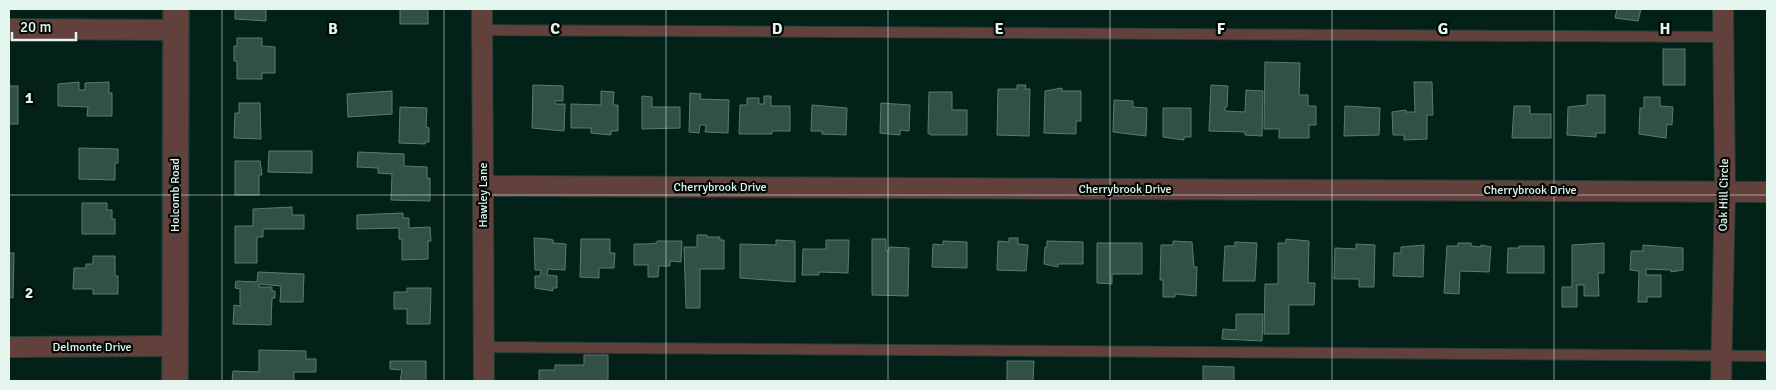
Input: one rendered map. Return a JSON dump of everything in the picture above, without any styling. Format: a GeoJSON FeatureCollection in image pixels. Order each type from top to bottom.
{"type":"FeatureCollection","features":[{"type":"Feature","properties":{"kind":"street","name":"Hawley Lane"},"geometry":{"type":"LineString","coordinates":[[482,9],[484,381]]}},
{"type":"Feature","properties":{"kind":"street","name":"Oak Hill Circle"},"geometry":{"type":"LineString","coordinates":[[1722,381],[1725,191],[1723,9]]}},
{"type":"Feature","properties":{"kind":"street"},"geometry":{"type":"LineString","coordinates":[[9,29],[176,19]]}},
{"type":"Feature","properties":{"kind":"street","name":"Holcomb Road"},"geometry":{"type":"LineString","coordinates":[[175,381],[176,19]]}},
{"type":"Feature","properties":{"kind":"street","name":"Cherrybrook Drive"},"geometry":{"type":"LineString","coordinates":[[483,186],[1767,192]]}},
{"type":"Feature","properties":{"kind":"street","name":"Delmonte Drive"},"geometry":{"type":"LineString","coordinates":[[9,347],[175,346]]}},
{"type":"Feature","properties":{"kind":"lane"},"geometry":{"type":"LineString","coordinates":[[482,30],[1724,37]]}},
{"type":"Feature","properties":{"kind":"lane"},"geometry":{"type":"LineString","coordinates":[[484,347],[1767,356]]}},
{"type":"Feature","properties":{"kind":"building"},"geometry":{"type":"Polygon","coordinates":[[[235,9],[266,9],[266,21],[235,19],[235,9]]]}},
{"type":"Feature","properties":{"kind":"building"},"geometry":{"type":"Polygon","coordinates":[[[400,9],[428,9],[428,24],[400,24],[400,9]]]}},
{"type":"Feature","properties":{"kind":"building"},"geometry":{"type":"Polygon","coordinates":[[[1617,9],[1641,9],[1638,21],[1615,18],[1617,9]]]}},
{"type":"Feature","properties":{"kind":"building"},"geometry":{"type":"Polygon","coordinates":[[[237,38],[262,38],[262,46],[275,47],[275,73],[262,73],[262,79],[237,79],[237,61],[234,61],[234,46],[237,46],[237,38]]]}},
{"type":"Feature","properties":{"kind":"building"},"geometry":{"type":"Polygon","coordinates":[[[1663,49],[1685,49],[1685,85],[1663,85],[1663,49]]]}},
{"type":"Feature","properties":{"kind":"building"},"geometry":{"type":"Polygon","coordinates":[[[1265,62],[1300,63],[1299,95],[1308,95],[1308,106],[1316,106],[1316,125],[1309,125],[1309,138],[1279,138],[1279,129],[1264,129],[1265,62]]]}},
{"type":"Feature","properties":{"kind":"building"},"geometry":{"type":"Polygon","coordinates":[[[9,79],[10,86],[18,86],[18,124],[9,124],[9,79]]]}},
{"type":"Feature","properties":{"kind":"building"},"geometry":{"type":"Polygon","coordinates":[[[79,82],[79,90],[85,90],[85,83],[109,82],[109,93],[112,93],[112,116],[87,116],[88,107],[58,106],[58,84],[79,82]]]}},
{"type":"Feature","properties":{"kind":"building"},"geometry":{"type":"Polygon","coordinates":[[[1414,82],[1432,82],[1433,115],[1427,115],[1427,139],[1404,140],[1404,135],[1393,135],[1392,112],[1406,110],[1406,112],[1415,112],[1414,82]]]}},
{"type":"Feature","properties":{"kind":"building"},"geometry":{"type":"Polygon","coordinates":[[[533,85],[563,86],[563,101],[555,101],[555,104],[565,104],[564,131],[532,128],[533,85]]]}},
{"type":"Feature","properties":{"kind":"building"},"geometry":{"type":"Polygon","coordinates":[[[1017,85],[1026,85],[1025,89],[1030,89],[1029,136],[997,135],[998,89],[1017,89],[1017,85]]]}},
{"type":"Feature","properties":{"kind":"building"},"geometry":{"type":"Polygon","coordinates":[[[1211,85],[1228,86],[1227,107],[1225,107],[1225,111],[1245,112],[1246,90],[1263,91],[1262,136],[1245,135],[1245,132],[1209,131],[1211,85]]]}},
{"type":"Feature","properties":{"kind":"building"},"geometry":{"type":"Polygon","coordinates":[[[1062,88],[1062,91],[1081,91],[1081,121],[1076,121],[1076,134],[1044,133],[1045,91],[1062,88]]]}},
{"type":"Feature","properties":{"kind":"building"},"geometry":{"type":"Polygon","coordinates":[[[392,91],[392,114],[348,117],[347,94],[392,91]]]}},
{"type":"Feature","properties":{"kind":"building"},"geometry":{"type":"Polygon","coordinates":[[[601,91],[614,92],[613,105],[618,105],[618,131],[611,131],[611,135],[591,133],[591,128],[571,128],[571,104],[601,105],[601,91]]]}},
{"type":"Feature","properties":{"kind":"building"},"geometry":{"type":"Polygon","coordinates":[[[929,92],[952,92],[952,110],[967,110],[967,135],[931,135],[928,133],[929,92]]]}},
{"type":"Feature","properties":{"kind":"building"},"geometry":{"type":"Polygon","coordinates":[[[690,93],[701,94],[700,99],[729,100],[728,133],[705,132],[706,125],[700,125],[699,133],[689,132],[690,93]]]}},
{"type":"Feature","properties":{"kind":"building"},"geometry":{"type":"Polygon","coordinates":[[[1587,95],[1605,95],[1605,133],[1596,133],[1596,137],[1567,135],[1568,107],[1587,105],[1587,95]]]}},
{"type":"Feature","properties":{"kind":"building"},"geometry":{"type":"Polygon","coordinates":[[[642,96],[652,97],[652,107],[680,107],[680,128],[642,129],[642,96]]]}},
{"type":"Feature","properties":{"kind":"building"},"geometry":{"type":"Polygon","coordinates":[[[764,96],[771,96],[771,106],[790,106],[790,131],[772,131],[772,134],[739,134],[740,105],[747,105],[747,98],[759,98],[759,104],[764,104],[764,96]]]}},
{"type":"Feature","properties":{"kind":"building"},"geometry":{"type":"Polygon","coordinates":[[[1644,97],[1660,97],[1660,106],[1673,107],[1672,125],[1667,124],[1666,138],[1639,134],[1640,108],[1644,108],[1644,97]]]}},
{"type":"Feature","properties":{"kind":"building"},"geometry":{"type":"Polygon","coordinates":[[[1114,100],[1133,101],[1133,107],[1147,108],[1146,136],[1113,132],[1114,100]]]}},
{"type":"Feature","properties":{"kind":"building"},"geometry":{"type":"Polygon","coordinates":[[[239,103],[260,103],[261,139],[234,138],[235,113],[239,113],[239,103]]]}},
{"type":"Feature","properties":{"kind":"building"},"geometry":{"type":"Polygon","coordinates":[[[881,103],[910,105],[909,131],[900,130],[900,135],[880,133],[881,103]]]}},
{"type":"Feature","properties":{"kind":"building"},"geometry":{"type":"Polygon","coordinates":[[[812,105],[847,108],[846,135],[822,134],[822,131],[811,131],[812,105]]]}},
{"type":"Feature","properties":{"kind":"building"},"geometry":{"type":"Polygon","coordinates":[[[1345,106],[1380,108],[1379,135],[1344,136],[1345,106]]]}},
{"type":"Feature","properties":{"kind":"building"},"geometry":{"type":"Polygon","coordinates":[[[1514,106],[1530,106],[1530,114],[1551,114],[1551,138],[1512,138],[1514,106]]]}},
{"type":"Feature","properties":{"kind":"building"},"geometry":{"type":"Polygon","coordinates":[[[400,107],[427,108],[426,127],[429,128],[429,142],[425,142],[425,144],[399,143],[400,107]]]}},
{"type":"Feature","properties":{"kind":"building"},"geometry":{"type":"Polygon","coordinates":[[[1163,108],[1191,108],[1191,137],[1184,137],[1184,140],[1163,137],[1163,108]]]}},
{"type":"Feature","properties":{"kind":"building"},"geometry":{"type":"Polygon","coordinates":[[[79,148],[118,149],[118,163],[115,163],[115,180],[79,179],[79,148]]]}},
{"type":"Feature","properties":{"kind":"building"},"geometry":{"type":"Polygon","coordinates":[[[269,151],[312,151],[312,173],[268,172],[269,151]]]}},
{"type":"Feature","properties":{"kind":"building"},"geometry":{"type":"Polygon","coordinates":[[[358,152],[404,154],[404,166],[427,167],[427,178],[430,178],[430,201],[391,200],[392,174],[378,173],[378,168],[357,167],[358,152]]]}},
{"type":"Feature","properties":{"kind":"building"},"geometry":{"type":"Polygon","coordinates":[[[235,161],[260,161],[262,175],[259,175],[259,195],[235,195],[235,161]]]}},
{"type":"Feature","properties":{"kind":"building"},"geometry":{"type":"Polygon","coordinates":[[[82,203],[107,203],[107,210],[112,210],[112,219],[115,219],[115,234],[82,234],[82,203]]]}},
{"type":"Feature","properties":{"kind":"building"},"geometry":{"type":"Polygon","coordinates":[[[292,207],[292,215],[304,215],[304,229],[263,229],[263,237],[257,237],[257,263],[235,263],[235,226],[253,226],[253,209],[292,207]]]}},
{"type":"Feature","properties":{"kind":"building"},"geometry":{"type":"Polygon","coordinates":[[[403,213],[403,218],[409,218],[409,228],[430,227],[431,241],[428,241],[428,259],[402,260],[402,239],[399,239],[399,228],[357,229],[357,215],[403,213]]]}},
{"type":"Feature","properties":{"kind":"building"},"geometry":{"type":"Polygon","coordinates":[[[697,235],[720,237],[720,240],[724,240],[724,269],[700,269],[700,308],[686,308],[684,247],[697,247],[697,235]]]}},
{"type":"Feature","properties":{"kind":"building"},"geometry":{"type":"Polygon","coordinates":[[[534,238],[549,239],[553,240],[553,243],[566,244],[565,270],[548,269],[547,275],[557,276],[557,288],[553,288],[553,291],[535,288],[535,276],[540,276],[541,270],[535,270],[534,238]]]}},
{"type":"Feature","properties":{"kind":"building"},"geometry":{"type":"Polygon","coordinates":[[[1009,238],[1018,238],[1018,244],[1028,245],[1026,271],[997,270],[998,241],[1009,242],[1009,238]]]}},
{"type":"Feature","properties":{"kind":"building"},"geometry":{"type":"Polygon","coordinates":[[[581,239],[610,239],[610,253],[615,253],[614,268],[599,268],[599,278],[580,277],[581,239]]]}},
{"type":"Feature","properties":{"kind":"building"},"geometry":{"type":"Polygon","coordinates":[[[872,239],[886,239],[886,251],[889,251],[889,247],[909,248],[908,296],[872,295],[872,239]]]}},
{"type":"Feature","properties":{"kind":"building"},"geometry":{"type":"Polygon","coordinates":[[[1286,239],[1309,241],[1308,283],[1315,283],[1314,305],[1289,305],[1289,334],[1264,334],[1265,284],[1278,284],[1278,243],[1286,243],[1286,239]]]}},
{"type":"Feature","properties":{"kind":"building"},"geometry":{"type":"Polygon","coordinates":[[[776,240],[795,241],[795,282],[740,278],[740,244],[776,245],[776,240]]]}},
{"type":"Feature","properties":{"kind":"building"},"geometry":{"type":"Polygon","coordinates":[[[826,240],[849,240],[848,273],[819,272],[819,275],[802,275],[803,249],[826,249],[826,240]]]}},
{"type":"Feature","properties":{"kind":"building"},"geometry":{"type":"Polygon","coordinates":[[[657,241],[682,241],[681,262],[670,261],[670,266],[659,266],[658,277],[648,277],[648,265],[634,265],[634,244],[657,243],[657,241]]]}},
{"type":"Feature","properties":{"kind":"building"},"geometry":{"type":"Polygon","coordinates":[[[943,241],[967,242],[967,268],[932,267],[933,244],[943,245],[943,241]]]}},
{"type":"Feature","properties":{"kind":"building"},"geometry":{"type":"Polygon","coordinates":[[[1047,241],[1083,242],[1083,264],[1058,264],[1058,267],[1044,264],[1047,241]]]}},
{"type":"Feature","properties":{"kind":"building"},"geometry":{"type":"Polygon","coordinates":[[[1173,241],[1192,242],[1194,267],[1197,267],[1196,296],[1175,294],[1175,297],[1163,297],[1163,280],[1160,280],[1161,245],[1173,245],[1173,241]]]}},
{"type":"Feature","properties":{"kind":"building"},"geometry":{"type":"Polygon","coordinates":[[[1235,242],[1257,243],[1255,281],[1223,281],[1225,246],[1235,246],[1235,242]]]}},
{"type":"Feature","properties":{"kind":"building"},"geometry":{"type":"Polygon","coordinates":[[[1097,243],[1142,243],[1142,274],[1112,274],[1112,284],[1097,283],[1097,243]]]}},
{"type":"Feature","properties":{"kind":"building"},"geometry":{"type":"Polygon","coordinates":[[[1458,243],[1471,243],[1471,246],[1491,247],[1489,272],[1460,271],[1459,294],[1444,293],[1447,246],[1458,246],[1458,243]]]}},
{"type":"Feature","properties":{"kind":"building"},"geometry":{"type":"Polygon","coordinates":[[[1604,243],[1604,273],[1598,273],[1599,296],[1584,296],[1584,285],[1577,285],[1577,307],[1562,307],[1562,287],[1572,287],[1572,245],[1604,243]]]}},
{"type":"Feature","properties":{"kind":"building"},"geometry":{"type":"Polygon","coordinates":[[[1356,244],[1375,245],[1374,287],[1359,287],[1359,279],[1334,279],[1335,248],[1356,249],[1356,244]]]}},
{"type":"Feature","properties":{"kind":"building"},"geometry":{"type":"Polygon","coordinates":[[[1424,245],[1423,277],[1393,276],[1394,253],[1401,253],[1401,247],[1424,245]]]}},
{"type":"Feature","properties":{"kind":"building"},"geometry":{"type":"Polygon","coordinates":[[[1643,245],[1683,248],[1683,270],[1671,272],[1671,270],[1646,269],[1646,275],[1661,275],[1661,297],[1647,297],[1647,302],[1638,302],[1639,271],[1630,270],[1631,251],[1643,251],[1643,245]]]}},
{"type":"Feature","properties":{"kind":"building"},"geometry":{"type":"Polygon","coordinates":[[[1519,246],[1544,246],[1544,273],[1507,273],[1508,248],[1519,248],[1519,246]]]}},
{"type":"Feature","properties":{"kind":"building"},"geometry":{"type":"Polygon","coordinates":[[[9,253],[14,253],[13,298],[9,297],[9,253]]]}},
{"type":"Feature","properties":{"kind":"building"},"geometry":{"type":"Polygon","coordinates":[[[93,256],[115,256],[115,276],[118,276],[118,294],[93,294],[93,289],[73,289],[74,268],[86,268],[86,264],[93,264],[93,256]]]}},
{"type":"Feature","properties":{"kind":"building"},"geometry":{"type":"Polygon","coordinates":[[[258,272],[304,274],[303,302],[280,302],[281,286],[259,284],[259,287],[272,287],[272,291],[275,291],[275,298],[272,298],[271,325],[233,324],[234,305],[240,306],[240,289],[235,288],[236,281],[257,282],[258,272]]]}},
{"type":"Feature","properties":{"kind":"building"},"geometry":{"type":"Polygon","coordinates":[[[407,288],[431,288],[430,324],[407,324],[407,309],[394,309],[394,292],[407,292],[407,288]]]}},
{"type":"Feature","properties":{"kind":"building"},"geometry":{"type":"Polygon","coordinates":[[[1236,314],[1263,314],[1262,341],[1222,339],[1223,329],[1236,330],[1236,314]]]}},
{"type":"Feature","properties":{"kind":"building"},"geometry":{"type":"Polygon","coordinates":[[[259,350],[306,351],[306,359],[316,359],[316,372],[294,372],[294,381],[232,381],[233,371],[259,372],[259,350]]]}},
{"type":"Feature","properties":{"kind":"building"},"geometry":{"type":"Polygon","coordinates":[[[584,355],[608,355],[608,381],[539,381],[539,370],[555,370],[555,365],[584,365],[584,355]]]}},
{"type":"Feature","properties":{"kind":"building"},"geometry":{"type":"Polygon","coordinates":[[[390,361],[426,361],[426,381],[400,381],[402,370],[390,369],[390,361]]]}},
{"type":"Feature","properties":{"kind":"building"},"geometry":{"type":"Polygon","coordinates":[[[1007,361],[1034,361],[1033,381],[1007,381],[1007,361]]]}},
{"type":"Feature","properties":{"kind":"building"},"geometry":{"type":"Polygon","coordinates":[[[1203,366],[1234,367],[1234,381],[1203,381],[1203,366]]]}}]}
